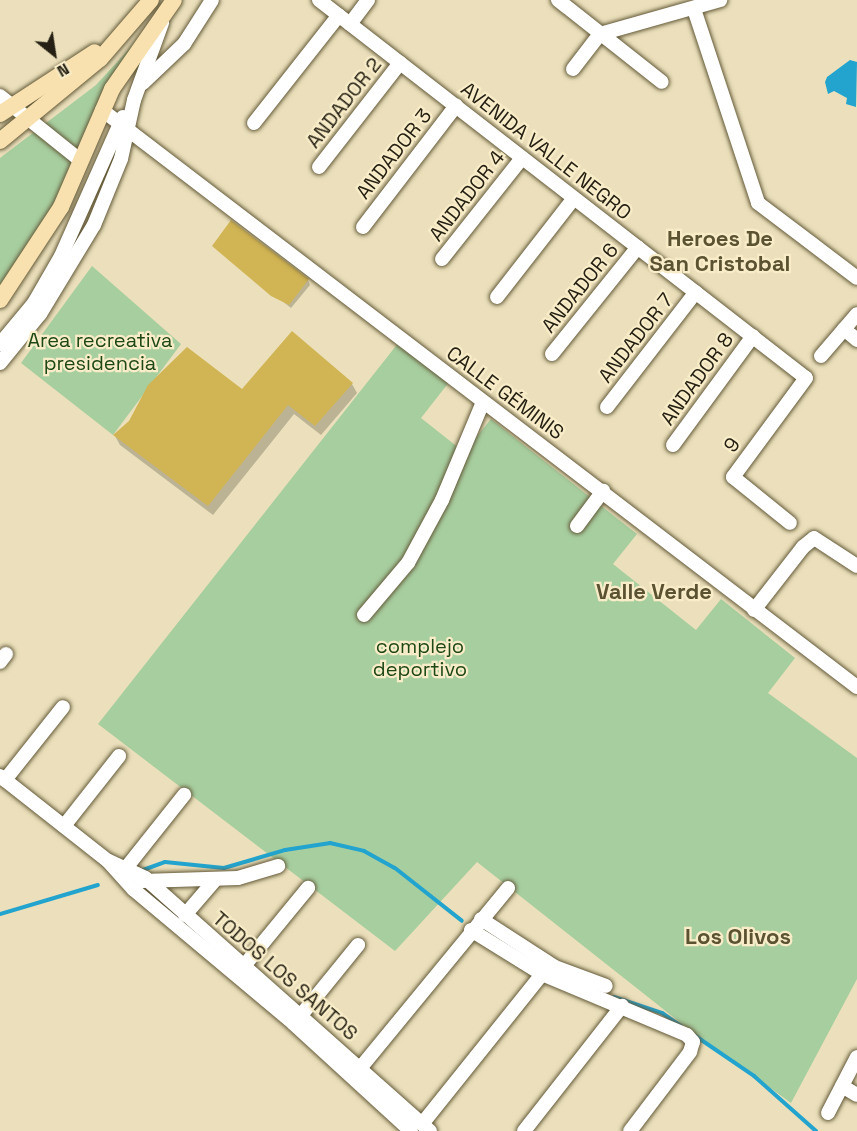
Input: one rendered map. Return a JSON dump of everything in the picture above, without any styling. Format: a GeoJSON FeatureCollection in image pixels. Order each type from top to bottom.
{"type":"FeatureCollection","features":[{"type":"Feature","properties":{"kind":"main road"},"geometry":{"type":"LineString","coordinates":[[0,141],[126,32],[151,0]]}},
{"type":"Feature","properties":{"kind":"main road"},"geometry":{"type":"LineString","coordinates":[[0,300],[44,237],[81,161],[102,110],[129,61],[171,3]]}},
{"type":"Feature","properties":{"kind":"main road"},"geometry":{"type":"LineString","coordinates":[[4,105],[126,32]]}},
{"type":"Feature","properties":{"kind":"street"},"geometry":{"type":"LineString","coordinates":[[139,86],[184,44],[212,0]]}},
{"type":"Feature","properties":{"kind":"street","name":"AVENIDA VALLE NEGRO"},"geometry":{"type":"LineString","coordinates":[[319,0],[806,378]]}},
{"type":"Feature","properties":{"kind":"street"},"geometry":{"type":"LineString","coordinates":[[254,123],[344,19],[368,0]]}},
{"type":"Feature","properties":{"kind":"street"},"geometry":{"type":"LineString","coordinates":[[558,0],[662,82]]}},
{"type":"Feature","properties":{"kind":"street"},"geometry":{"type":"LineString","coordinates":[[573,69],[600,34],[720,0]]}},
{"type":"Feature","properties":{"kind":"street"},"geometry":{"type":"LineString","coordinates":[[0,344],[34,303],[79,219],[123,127],[171,3]]}},
{"type":"Feature","properties":{"kind":"street"},"geometry":{"type":"LineString","coordinates":[[694,9],[751,190],[758,203],[857,278]]}},
{"type":"Feature","properties":{"kind":"street","name":"ANDADOR 2"},"geometry":{"type":"LineString","coordinates":[[319,167],[400,63]]}},
{"type":"Feature","properties":{"kind":"street"},"geometry":{"type":"LineString","coordinates":[[4,105],[28,119],[81,161]]}},
{"type":"Feature","properties":{"kind":"street","name":"ANDADOR 3"},"geometry":{"type":"LineString","coordinates":[[363,226],[456,106]]}},
{"type":"Feature","properties":{"kind":"street","name":"CALLE GÉMINIS"},"geometry":{"type":"LineString","coordinates":[[102,110],[483,402],[603,490],[754,610],[857,687]]}},
{"type":"Feature","properties":{"kind":"street"},"geometry":{"type":"LineString","coordinates":[[0,363],[40,314],[94,225],[121,159],[123,127]]}},
{"type":"Feature","properties":{"kind":"street","name":"ANDADOR 4"},"geometry":{"type":"LineString","coordinates":[[442,259],[522,158]]}},
{"type":"Feature","properties":{"kind":"street"},"geometry":{"type":"LineString","coordinates":[[497,297],[574,198]]}},
{"type":"Feature","properties":{"kind":"street"},"geometry":{"type":"LineString","coordinates":[[79,219],[94,225]]}},
{"type":"Feature","properties":{"kind":"street","name":"ANDADOR 6"},"geometry":{"type":"LineString","coordinates":[[552,354],[638,247]]}},
{"type":"Feature","properties":{"kind":"street","name":"ANDADOR 7"},"geometry":{"type":"LineString","coordinates":[[607,407],[696,292]]}},
{"type":"Feature","properties":{"kind":"street"},"geometry":{"type":"LineString","coordinates":[[821,356],[857,314]]}},
{"type":"Feature","properties":{"kind":"street"},"geometry":{"type":"LineString","coordinates":[[844,329],[857,340]]}},
{"type":"Feature","properties":{"kind":"street","name":"ANDADOR 8"},"geometry":{"type":"LineString","coordinates":[[673,445],[753,336]]}},
{"type":"Feature","properties":{"kind":"street","name":"9"},"geometry":{"type":"LineString","coordinates":[[790,523],[732,477],[806,378]]}},
{"type":"Feature","properties":{"kind":"street"},"geometry":{"type":"LineString","coordinates":[[364,615],[408,563],[442,500],[483,402]]}},
{"type":"Feature","properties":{"kind":"street"},"geometry":{"type":"LineString","coordinates":[[577,525],[603,490]]}},
{"type":"Feature","properties":{"kind":"street"},"geometry":{"type":"LineString","coordinates":[[754,610],[814,538],[857,566]]}},
{"type":"Feature","properties":{"kind":"street"},"geometry":{"type":"LineString","coordinates":[[2,778],[63,707]]}},
{"type":"Feature","properties":{"kind":"street"},"geometry":{"type":"LineString","coordinates":[[64,826],[118,756]]}},
{"type":"Feature","properties":{"kind":"street","name":"TODOS LOS SANTOS"},"geometry":{"type":"LineString","coordinates":[[2,778],[108,861],[124,872],[145,878],[240,970],[421,1129]]}},
{"type":"Feature","properties":{"kind":"street"},"geometry":{"type":"LineString","coordinates":[[124,872],[184,795]]}},
{"type":"Feature","properties":{"kind":"street"},"geometry":{"type":"LineString","coordinates":[[133,889],[145,878],[216,880],[238,878],[278,866]]}},
{"type":"Feature","properties":{"kind":"street","name":"TODOS LOS SANTOS"},"geometry":{"type":"LineString","coordinates":[[124,872],[133,889],[302,1014],[357,1071]]}},
{"type":"Feature","properties":{"kind":"street"},"geometry":{"type":"LineString","coordinates":[[185,915],[216,880]]}},
{"type":"Feature","properties":{"kind":"street"},"geometry":{"type":"LineString","coordinates":[[240,970],[308,888]]}},
{"type":"Feature","properties":{"kind":"street"},"geometry":{"type":"LineString","coordinates":[[357,1071],[471,930],[508,888]]}},
{"type":"Feature","properties":{"kind":"street"},"geometry":{"type":"LineString","coordinates":[[481,919],[555,967],[606,986]]}},
{"type":"Feature","properties":{"kind":"street"},"geometry":{"type":"LineString","coordinates":[[471,930],[542,974],[674,1027],[693,1042],[690,1052],[630,1131]]}},
{"type":"Feature","properties":{"kind":"street"},"geometry":{"type":"LineString","coordinates":[[302,1014],[358,945]]}},
{"type":"Feature","properties":{"kind":"street"},"geometry":{"type":"LineString","coordinates":[[421,1129],[542,974]]}},
{"type":"Feature","properties":{"kind":"street"},"geometry":{"type":"LineString","coordinates":[[524,1131],[622,1006]]}},
{"type":"Feature","properties":{"kind":"street"},"geometry":{"type":"LineString","coordinates":[[828,1113],[857,1057]]}},
{"type":"Feature","properties":{"kind":"street"},"geometry":{"type":"LineString","coordinates":[[842,1086],[857,1095]]}},
{"type":"Feature","properties":{"kind":"green space"},"geometry":{"type":"Polygon","coordinates":[[[142,35],[58,204],[0,294],[0,158],[96,85],[142,35]]]}},
{"type":"Feature","properties":{"kind":"green space","name":"Area recreativa presidencia"},"geometry":{"type":"Polygon","coordinates":[[[92,266],[181,344],[113,435],[21,363],[92,266]]]}},
{"type":"Feature","properties":{"kind":"green space","name":"complejo deportivo"},"geometry":{"type":"Polygon","coordinates":[[[399,342],[450,381],[421,418],[464,452],[491,419],[637,534],[613,564],[696,630],[721,599],[795,658],[768,693],[857,758],[857,979],[791,1103],[691,1031],[477,862],[395,951],[98,724],[399,342]]]}},
{"type":"Feature","properties":{"kind":"water"},"geometry":{"type":"Polygon","coordinates":[[[850,60],[857,62],[856,107],[846,104],[847,98],[834,91],[828,94],[825,82],[827,77],[850,60]]]}},
{"type":"Feature","properties":{"kind":"building"},"geometry":{"type":"Polygon","coordinates":[[[231,220],[309,279],[289,305],[271,296],[212,246],[231,220]]]}},
{"type":"Feature","properties":{"kind":"building"},"geometry":{"type":"Polygon","coordinates":[[[292,331],[353,383],[315,426],[288,405],[208,506],[113,435],[129,421],[148,385],[187,347],[242,389],[292,331]]]}},
{"type":"Feature","properties":{"kind":"waterway"},"geometry":{"type":"LineString","coordinates":[[143,870],[165,862],[224,868],[285,850],[330,843],[364,851],[395,868],[462,921]]}},
{"type":"Feature","properties":{"kind":"waterway"},"geometry":{"type":"LineString","coordinates":[[0,914],[98,885]]}},
{"type":"Feature","properties":{"kind":"waterway"},"geometry":{"type":"LineString","coordinates":[[614,997],[662,1013],[681,1026]]}},
{"type":"Feature","properties":{"kind":"waterway"},"geometry":{"type":"LineString","coordinates":[[694,1035],[754,1076],[816,1131]]}},
{"type":"Feature","properties":{"kind":"district","name":"Heroes De San Cristobal"},"geometry":{"type":"Point","coordinates":[720,250]}},
{"type":"Feature","properties":{"kind":"district","name":"Valle Verde"},"geometry":{"type":"Point","coordinates":[654,592]}},
{"type":"Feature","properties":{"kind":"district","name":"Los Olivos"},"geometry":{"type":"Point","coordinates":[738,937]}}]}
